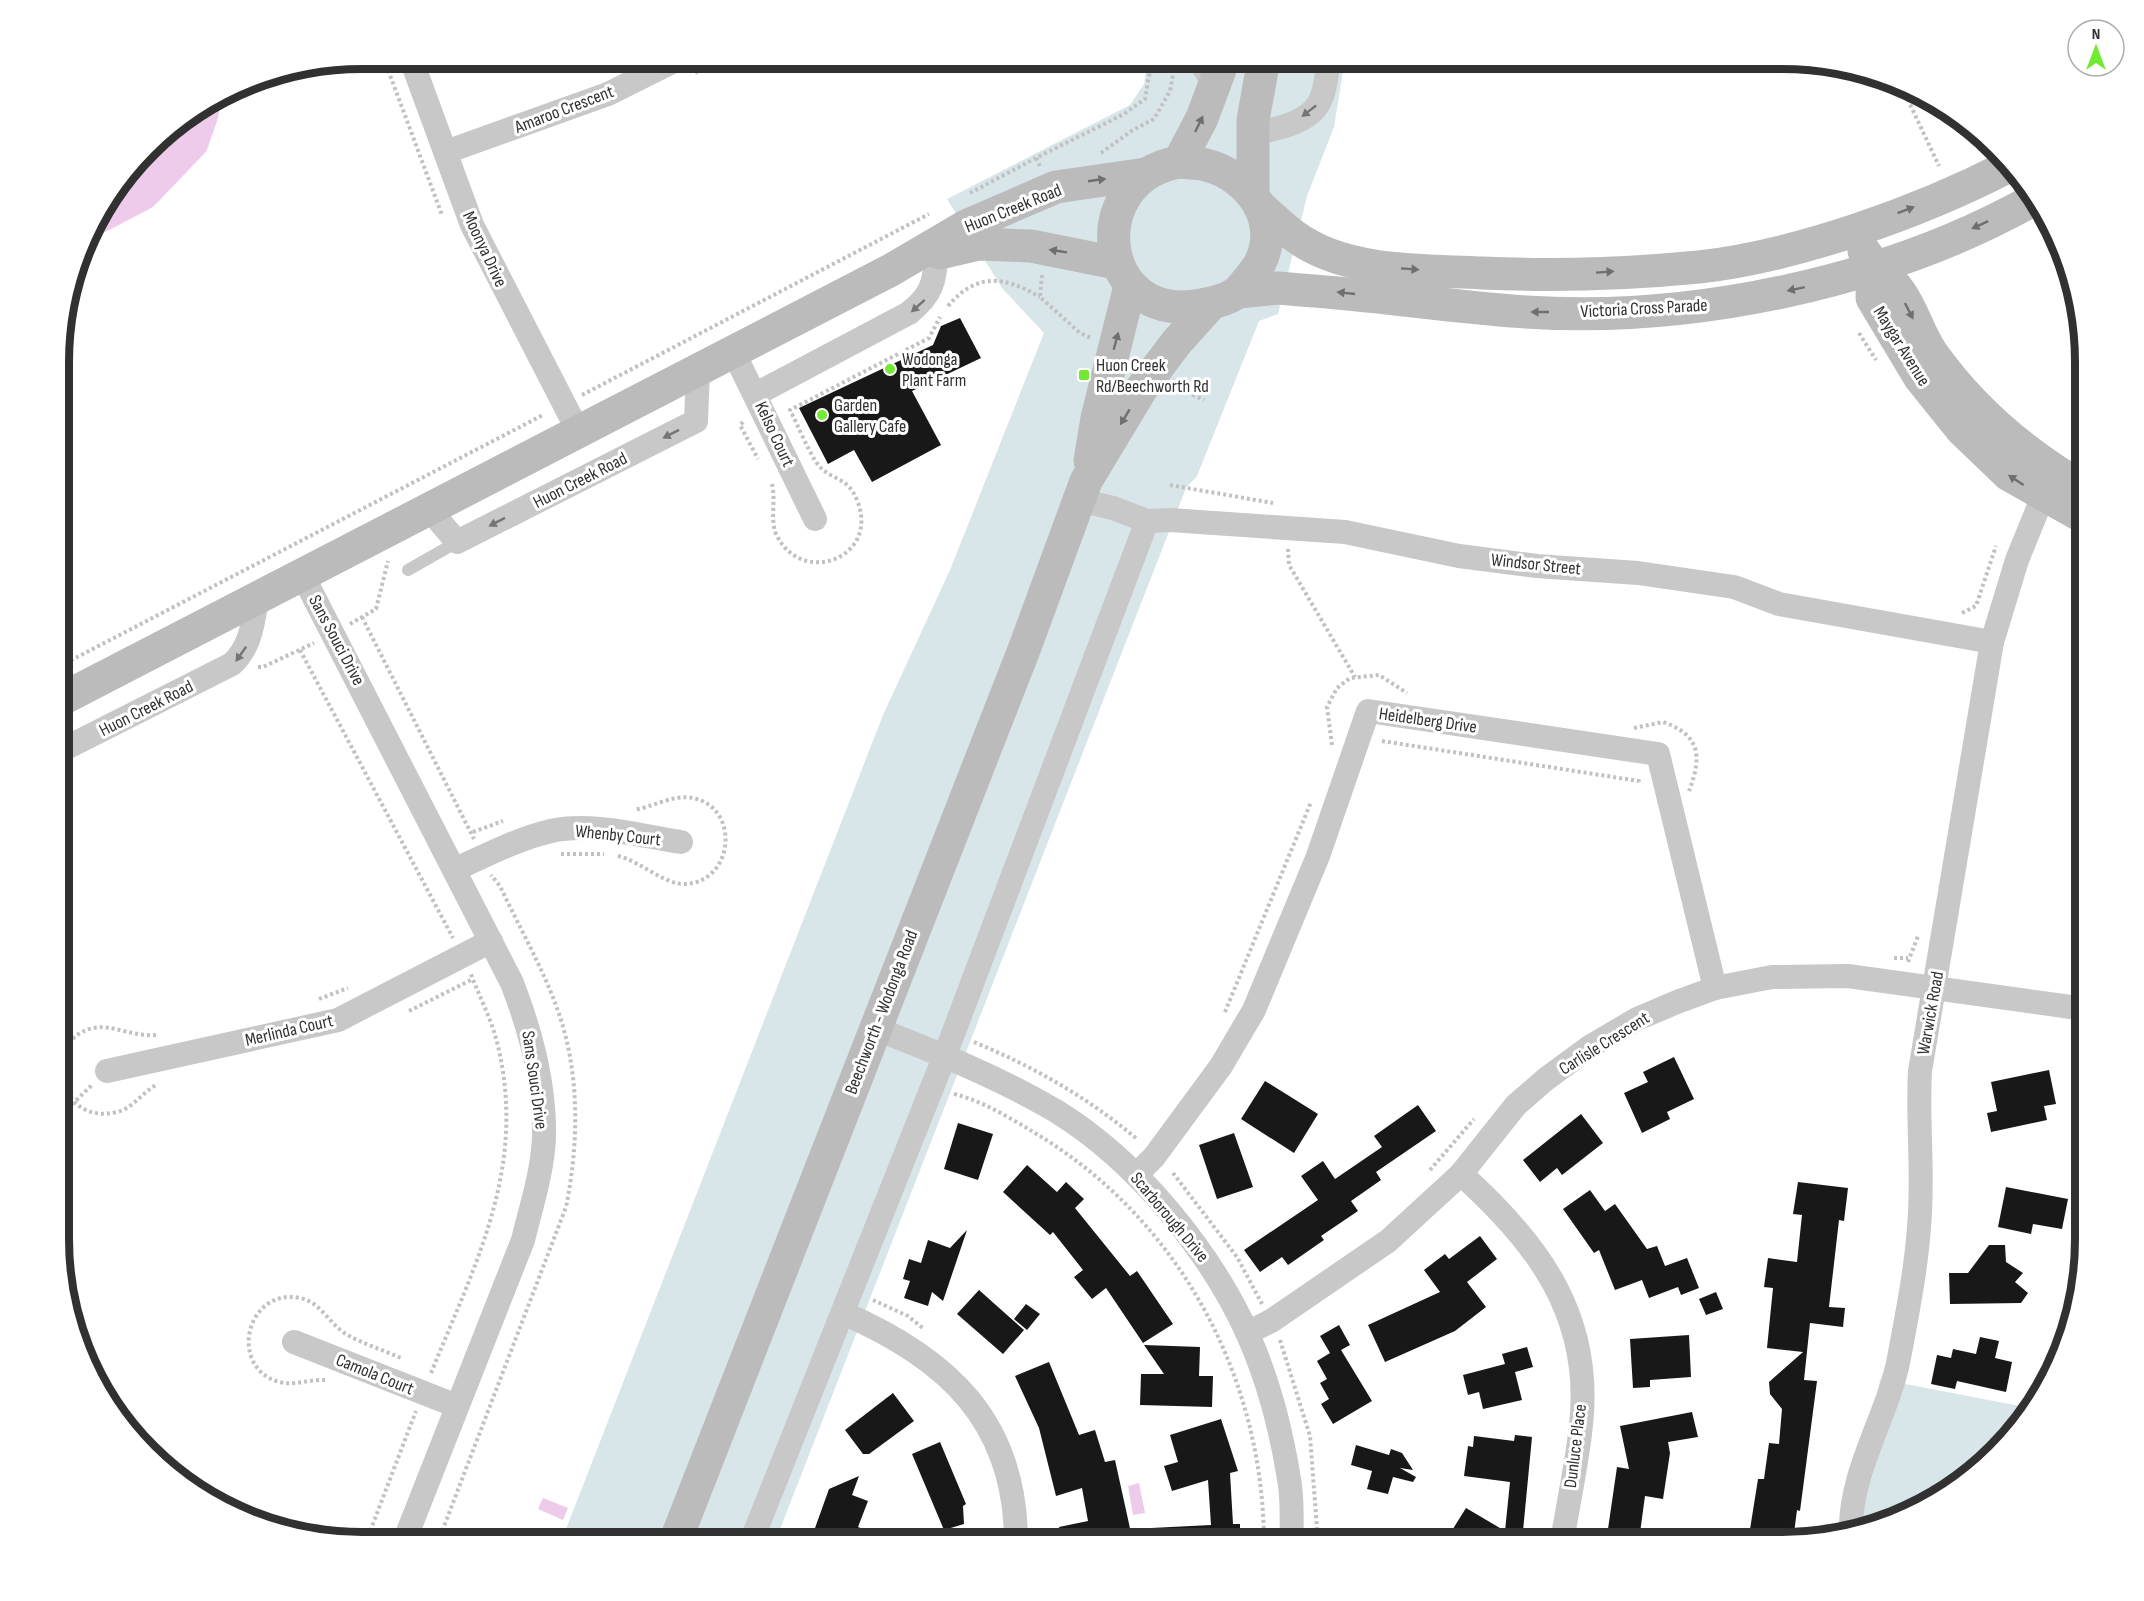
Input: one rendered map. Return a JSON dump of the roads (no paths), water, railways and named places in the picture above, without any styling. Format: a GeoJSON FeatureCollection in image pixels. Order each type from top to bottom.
{"type":"FeatureCollection","features":[{"type":"Feature","properties":{"kind":"main road"},"geometry":{"type":"LineString","coordinates":[[1179,162],[1202,118],[1212,69]]}},
{"type":"Feature","properties":{"kind":"main road"},"geometry":{"type":"LineString","coordinates":[[1262,69],[1254,102],[1253,134],[1258,201],[1267,227],[1265,246],[1259,265],[1225,298],[1190,308],[1168,307],[1147,299],[1123,274],[1112,238],[1116,214],[1131,189],[1146,174],[1160,165],[1179,162],[1206,165],[1239,181],[1258,201],[1306,244],[1346,260],[1393,268],[1520,274],[1700,267],[1763,254],[1851,232],[1976,183],[2002,169]]}},
{"type":"Feature","properties":{"kind":"main road","name":"Huon Creek Road"},"geometry":{"type":"LineString","coordinates":[[69,695],[891,270],[966,226],[1056,188],[1146,174]]}},
{"type":"Feature","properties":{"kind":"main road","name":"Victoria Cross Parade"},"geometry":{"type":"LineString","coordinates":[[1225,298],[1278,288],[1527,312],[1651,311],[1756,298],[1812,286],[1966,232],[2028,202]]}},
{"type":"Feature","properties":{"kind":"main road","name":"Maygar Avenue"},"geometry":{"type":"LineString","coordinates":[[1851,232],[1873,266],[1899,291],[1932,353],[1974,403],[2063,486],[2075,503]]}},
{"type":"Feature","properties":{"kind":"main road","name":"Huon Creek Road"},"geometry":{"type":"LineString","coordinates":[[891,270],[937,253],[979,244],[1020,245],[1123,274]]}},
{"type":"Feature","properties":{"kind":"main road","name":"Beechworth - Wodonga Road"},"geometry":{"type":"LineString","coordinates":[[679,1532],[874,1028],[1021,658],[1082,490],[1123,274]]}},
{"type":"Feature","properties":{"kind":"main road","name":"Beechworth - Wodonga Road"},"geometry":{"type":"LineString","coordinates":[[1082,490],[1142,388],[1176,343],[1225,298]]}},
{"type":"Feature","properties":{"kind":"street","name":"Moonya Drive"},"geometry":{"type":"LineString","coordinates":[[415,69],[472,225],[578,431]]}},
{"type":"Feature","properties":{"kind":"street","name":"Amaroo Crescent"},"geometry":{"type":"LineString","coordinates":[[446,152],[681,69]]}},
{"type":"Feature","properties":{"kind":"street"},"geometry":{"type":"LineString","coordinates":[[1253,134],[1290,124],[1315,108],[1321,100],[1327,69]]}},
{"type":"Feature","properties":{"kind":"street"},"geometry":{"type":"LineString","coordinates":[[759,402],[909,313],[924,301],[933,284],[937,253]]}},
{"type":"Feature","properties":{"kind":"street","name":"Kelso Court"},"geometry":{"type":"LineString","coordinates":[[733,351],[815,519]]}},
{"type":"Feature","properties":{"kind":"street","name":"Huon Creek Road"},"geometry":{"type":"LineString","coordinates":[[457,542],[696,421],[698,370]]}},
{"type":"Feature","properties":{"kind":"street","name":"Warwick Road"},"geometry":{"type":"LineString","coordinates":[[1852,1523],[1855,1497],[1899,1360],[1916,1256],[1921,1198],[1918,1111],[1920,1071],[1935,986],[1980,640],[2017,560],[2063,486]]}},
{"type":"Feature","properties":{"kind":"street","name":"Windsor Street"},"geometry":{"type":"LineString","coordinates":[[1082,490],[1113,508],[1147,521],[1170,520],[1345,532],[1459,556],[1537,566],[1638,573],[1734,587],[1779,604],[1980,640]]}},
{"type":"Feature","properties":{"kind":"street"},"geometry":{"type":"LineString","coordinates":[[429,509],[457,542]]}},
{"type":"Feature","properties":{"kind":"street"},"geometry":{"type":"LineString","coordinates":[[755,1532],[945,1055],[1147,521]]}},
{"type":"Feature","properties":{"kind":"street","name":"Sans Souci Drive"},"geometry":{"type":"LineString","coordinates":[[302,574],[456,869],[512,983],[531,1032],[540,1084],[544,1137],[536,1189],[523,1240],[408,1532]]}},
{"type":"Feature","properties":{"kind":"street","name":"Huon Creek Road"},"geometry":{"type":"LineString","coordinates":[[69,746],[232,664],[245,650],[252,633],[257,598]]}},
{"type":"Feature","properties":{"kind":"street","name":"Heidelberg Drive"},"geometry":{"type":"LineString","coordinates":[[1137,1174],[1154,1156],[1221,1066],[1254,1010],[1318,856],[1368,711],[1658,754],[1715,988]]}},
{"type":"Feature","properties":{"kind":"street","name":"Whenby Court"},"geometry":{"type":"LineString","coordinates":[[456,869],[521,840],[553,831],[591,829],[681,842]]}},
{"type":"Feature","properties":{"kind":"street","name":"Merlinda Court"},"geometry":{"type":"LineString","coordinates":[[107,1071],[338,1020],[491,941]]}},
{"type":"Feature","properties":{"kind":"street","name":"Carlisle Crescent"},"geometry":{"type":"LineString","coordinates":[[1249,1332],[1271,1321],[1388,1241],[1461,1174],[1516,1105],[1582,1053],[1637,1019],[1715,988],[1772,977],[1848,976],[1935,986],[2075,1008]]}},
{"type":"Feature","properties":{"kind":"street","name":"Scarborough Drive"},"geometry":{"type":"LineString","coordinates":[[874,1028],[945,1055],[1057,1112],[1137,1174],[1188,1234],[1221,1281],[1249,1332],[1265,1378],[1290,1481],[1292,1532]]}},
{"type":"Feature","properties":{"kind":"street","name":"Dunluce Place"},"geometry":{"type":"LineString","coordinates":[[1461,1174],[1502,1212],[1542,1260],[1562,1299],[1579,1350],[1581,1425],[1564,1532]]}},
{"type":"Feature","properties":{"kind":"street"},"geometry":{"type":"LineString","coordinates":[[843,1313],[901,1340],[946,1373],[966,1394],[997,1445],[1014,1509],[1015,1532]]}},
{"type":"Feature","properties":{"kind":"street","name":"Camola Court"},"geometry":{"type":"LineString","coordinates":[[294,1342],[457,1406]]}},
{"type":"Feature","properties":{"kind":"lane"},"geometry":{"type":"LineString","coordinates":[[408,570],[457,542]]}},
{"type":"Feature","properties":{"kind":"waterway"},"geometry":{"type":"LineString","coordinates":[[113,206],[141,192],[190,141],[198,119]]}},
{"type":"Feature","properties":{"kind":"place","name":"Wodonga Plant Farm"},"geometry":{"type":"Point","coordinates":[890,369]}},
{"type":"Feature","properties":{"kind":"place","name":"Huon Creek Rd/Beechworth Rd"},"geometry":{"type":"Point","coordinates":[1084,375]}},
{"type":"Feature","properties":{"kind":"place","name":"Garden Gallery Cafe"},"geometry":{"type":"Point","coordinates":[822,415]}}]}
